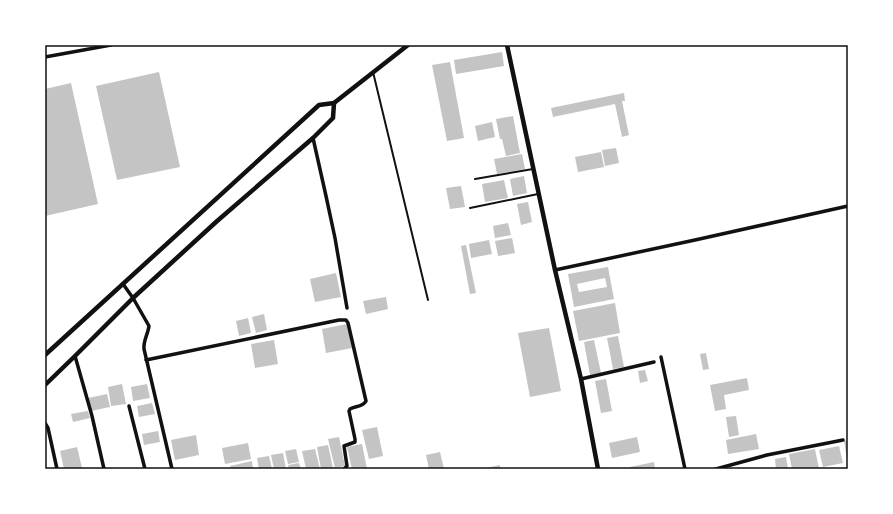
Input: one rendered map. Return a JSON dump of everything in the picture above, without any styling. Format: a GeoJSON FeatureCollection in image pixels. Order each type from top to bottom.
{"type":"FeatureCollection","features":[{"type":"Feature","properties":{"kind":"street"},"geometry":{"type":"LineString","coordinates":[[45,57],[111,45]]}},
{"type":"Feature","properties":{"kind":"street"},"geometry":{"type":"LineString","coordinates":[[45,355],[319,105],[334,103],[408,45]]}},
{"type":"Feature","properties":{"kind":"street"},"geometry":{"type":"LineString","coordinates":[[507,45],[555,270],[581,379],[598,469]]}},
{"type":"Feature","properties":{"kind":"street"},"geometry":{"type":"LineString","coordinates":[[45,384],[133,298],[216,222],[313,138],[333,118],[334,103]]}},
{"type":"Feature","properties":{"kind":"street"},"geometry":{"type":"LineString","coordinates":[[313,138],[334,231],[347,308]]}},
{"type":"Feature","properties":{"kind":"street"},"geometry":{"type":"LineString","coordinates":[[555,270],[848,206]]}},
{"type":"Feature","properties":{"kind":"street"},"geometry":{"type":"LineString","coordinates":[[123,284],[149,326],[149,331],[143,346],[172,469]]}},
{"type":"Feature","properties":{"kind":"street"},"geometry":{"type":"LineString","coordinates":[[146,360],[339,320],[346,320],[348,323],[366,401],[365,404],[352,407],[349,411],[356,439],[353,444],[344,446],[347,466],[344,469]]}},
{"type":"Feature","properties":{"kind":"street"},"geometry":{"type":"LineString","coordinates":[[75,356],[92,416],[104,469]]}},
{"type":"Feature","properties":{"kind":"street"},"geometry":{"type":"LineString","coordinates":[[662,357],[685,469]]}},
{"type":"Feature","properties":{"kind":"street"},"geometry":{"type":"LineString","coordinates":[[581,379],[654,362]]}},
{"type":"Feature","properties":{"kind":"street"},"geometry":{"type":"LineString","coordinates":[[130,406],[145,469]]}},
{"type":"Feature","properties":{"kind":"street"},"geometry":{"type":"LineString","coordinates":[[45,423],[48,428],[58,469]]}},
{"type":"Feature","properties":{"kind":"street"},"geometry":{"type":"LineString","coordinates":[[716,469],[767,455],[842,440]]}},
{"type":"Feature","properties":{"kind":"lane"},"geometry":{"type":"LineString","coordinates":[[373,72],[428,300]]}},
{"type":"Feature","properties":{"kind":"lane"},"geometry":{"type":"LineString","coordinates":[[475,179],[534,169]]}},
{"type":"Feature","properties":{"kind":"lane"},"geometry":{"type":"LineString","coordinates":[[470,208],[539,194]]}},
{"type":"Feature","properties":{"kind":"building"},"geometry":{"type":"Polygon","coordinates":[[[502,52],[504,66],[456,74],[454,60],[502,52]]]}},
{"type":"Feature","properties":{"kind":"building"},"geometry":{"type":"Polygon","coordinates":[[[450,62],[464,138],[447,141],[432,65],[450,62]]]}},
{"type":"Feature","properties":{"kind":"building"},"geometry":{"type":"Polygon","coordinates":[[[159,72],[180,167],[117,180],[96,86],[159,72]]]}},
{"type":"Feature","properties":{"kind":"building"},"geometry":{"type":"Polygon","coordinates":[[[71,83],[98,204],[45,216],[45,89],[71,83]]]}},
{"type":"Feature","properties":{"kind":"building"},"geometry":{"type":"Polygon","coordinates":[[[624,93],[625,101],[622,101],[629,135],[622,137],[615,104],[553,117],[551,108],[624,93]]]}},
{"type":"Feature","properties":{"kind":"building"},"geometry":{"type":"Polygon","coordinates":[[[513,116],[520,153],[506,156],[502,139],[500,139],[496,119],[513,116]]]}},
{"type":"Feature","properties":{"kind":"building"},"geometry":{"type":"Polygon","coordinates":[[[492,122],[495,137],[478,141],[475,126],[492,122]]]}},
{"type":"Feature","properties":{"kind":"building"},"geometry":{"type":"Polygon","coordinates":[[[616,148],[619,163],[605,166],[602,150],[616,148]]]}},
{"type":"Feature","properties":{"kind":"building"},"geometry":{"type":"Polygon","coordinates":[[[601,152],[604,167],[578,172],[575,157],[601,152]]]}},
{"type":"Feature","properties":{"kind":"building"},"geometry":{"type":"Polygon","coordinates":[[[522,154],[525,169],[497,174],[494,159],[522,154]]]}},
{"type":"Feature","properties":{"kind":"building"},"geometry":{"type":"Polygon","coordinates":[[[524,176],[527,193],[513,196],[510,179],[524,176]]]}},
{"type":"Feature","properties":{"kind":"building"},"geometry":{"type":"Polygon","coordinates":[[[504,180],[508,198],[485,202],[482,184],[504,180]]]}},
{"type":"Feature","properties":{"kind":"building"},"geometry":{"type":"Polygon","coordinates":[[[461,186],[465,207],[450,209],[446,188],[461,186]]]}},
{"type":"Feature","properties":{"kind":"building"},"geometry":{"type":"Polygon","coordinates":[[[528,202],[532,222],[521,225],[517,204],[528,202]]]}},
{"type":"Feature","properties":{"kind":"building"},"geometry":{"type":"Polygon","coordinates":[[[508,223],[511,235],[495,238],[493,226],[508,223]]]}},
{"type":"Feature","properties":{"kind":"building"},"geometry":{"type":"Polygon","coordinates":[[[512,238],[515,253],[498,256],[495,241],[512,238]]]}},
{"type":"Feature","properties":{"kind":"building"},"geometry":{"type":"Polygon","coordinates":[[[489,240],[492,254],[471,258],[469,244],[489,240]]]}},
{"type":"Feature","properties":{"kind":"building"},"geometry":{"type":"Polygon","coordinates":[[[466,245],[476,293],[470,294],[461,246],[466,245]]]}},
{"type":"Feature","properties":{"kind":"building"},"geometry":{"type":"Polygon","coordinates":[[[608,267],[614,299],[574,307],[568,274],[608,267]],[[605,278],[577,284],[579,292],[607,287],[605,278]]]}},
{"type":"Feature","properties":{"kind":"building"},"geometry":{"type":"Polygon","coordinates":[[[336,273],[341,297],[315,302],[310,279],[336,273]]]}},
{"type":"Feature","properties":{"kind":"building"},"geometry":{"type":"Polygon","coordinates":[[[386,297],[388,309],[366,314],[363,301],[386,297]]]}},
{"type":"Feature","properties":{"kind":"building"},"geometry":{"type":"Polygon","coordinates":[[[615,303],[620,333],[579,341],[573,311],[615,303]]]}},
{"type":"Feature","properties":{"kind":"building"},"geometry":{"type":"Polygon","coordinates":[[[264,314],[267,330],[256,333],[252,317],[264,314]]]}},
{"type":"Feature","properties":{"kind":"building"},"geometry":{"type":"Polygon","coordinates":[[[248,318],[251,333],[239,336],[236,321],[248,318]]]}},
{"type":"Feature","properties":{"kind":"building"},"geometry":{"type":"Polygon","coordinates":[[[347,324],[352,348],[326,353],[322,329],[347,324]]]}},
{"type":"Feature","properties":{"kind":"building"},"geometry":{"type":"Polygon","coordinates":[[[549,328],[561,391],[530,397],[518,333],[549,328]]]}},
{"type":"Feature","properties":{"kind":"building"},"geometry":{"type":"Polygon","coordinates":[[[618,336],[624,367],[613,369],[607,338],[618,336]]]}},
{"type":"Feature","properties":{"kind":"building"},"geometry":{"type":"Polygon","coordinates":[[[274,340],[278,364],[255,368],[251,344],[274,340]]]}},
{"type":"Feature","properties":{"kind":"building"},"geometry":{"type":"Polygon","coordinates":[[[594,340],[601,373],[590,375],[584,342],[594,340]]]}},
{"type":"Feature","properties":{"kind":"building"},"geometry":{"type":"Polygon","coordinates":[[[706,353],[709,369],[703,370],[700,354],[706,353]]]}},
{"type":"Feature","properties":{"kind":"building"},"geometry":{"type":"Polygon","coordinates":[[[645,370],[648,381],[640,383],[638,371],[645,370]]]}},
{"type":"Feature","properties":{"kind":"building"},"geometry":{"type":"Polygon","coordinates":[[[747,378],[749,390],[724,395],[726,409],[715,411],[710,385],[747,378]]]}},
{"type":"Feature","properties":{"kind":"building"},"geometry":{"type":"Polygon","coordinates":[[[606,379],[612,411],[601,413],[595,381],[606,379]]]}},
{"type":"Feature","properties":{"kind":"building"},"geometry":{"type":"Polygon","coordinates":[[[122,384],[126,404],[111,406],[108,387],[122,384]]]}},
{"type":"Feature","properties":{"kind":"building"},"geometry":{"type":"Polygon","coordinates":[[[147,384],[150,398],[133,401],[131,387],[147,384]]]}},
{"type":"Feature","properties":{"kind":"building"},"geometry":{"type":"Polygon","coordinates":[[[107,394],[110,407],[91,411],[88,398],[107,394]]]}},
{"type":"Feature","properties":{"kind":"building"},"geometry":{"type":"Polygon","coordinates":[[[152,403],[155,414],[139,417],[137,406],[152,403]]]}},
{"type":"Feature","properties":{"kind":"building"},"geometry":{"type":"Polygon","coordinates":[[[88,411],[90,418],[73,422],[71,414],[88,411]]]}},
{"type":"Feature","properties":{"kind":"building"},"geometry":{"type":"Polygon","coordinates":[[[736,416],[739,435],[729,437],[726,417],[736,416]]]}},
{"type":"Feature","properties":{"kind":"building"},"geometry":{"type":"Polygon","coordinates":[[[377,427],[383,456],[369,459],[362,430],[377,427]]]}},
{"type":"Feature","properties":{"kind":"building"},"geometry":{"type":"Polygon","coordinates":[[[158,431],[160,442],[144,445],[142,434],[158,431]]]}},
{"type":"Feature","properties":{"kind":"building"},"geometry":{"type":"Polygon","coordinates":[[[756,434],[759,449],[728,454],[726,440],[756,434]]]}},
{"type":"Feature","properties":{"kind":"building"},"geometry":{"type":"Polygon","coordinates":[[[196,435],[199,455],[175,460],[171,440],[196,435]]]}},
{"type":"Feature","properties":{"kind":"building"},"geometry":{"type":"Polygon","coordinates":[[[339,437],[345,466],[335,468],[328,439],[339,437]]]}},
{"type":"Feature","properties":{"kind":"building"},"geometry":{"type":"Polygon","coordinates":[[[637,437],[640,452],[612,458],[609,443],[637,437]]]}},
{"type":"Feature","properties":{"kind":"building"},"geometry":{"type":"Polygon","coordinates":[[[848,440],[848,460],[847,460],[844,441],[848,440]]]}},
{"type":"Feature","properties":{"kind":"building"},"geometry":{"type":"Polygon","coordinates":[[[248,443],[251,459],[225,464],[222,448],[248,443]]]}},
{"type":"Feature","properties":{"kind":"building"},"geometry":{"type":"Polygon","coordinates":[[[362,444],[367,469],[352,469],[347,447],[362,444]]]}},
{"type":"Feature","properties":{"kind":"building"},"geometry":{"type":"Polygon","coordinates":[[[328,445],[333,468],[321,469],[317,447],[328,445]]]}},
{"type":"Feature","properties":{"kind":"building"},"geometry":{"type":"Polygon","coordinates":[[[839,446],[843,463],[823,467],[819,450],[839,446]]]}},
{"type":"Feature","properties":{"kind":"building"},"geometry":{"type":"Polygon","coordinates":[[[77,447],[82,468],[64,469],[60,451],[77,447]]]}},
{"type":"Feature","properties":{"kind":"building"},"geometry":{"type":"Polygon","coordinates":[[[296,449],[299,462],[288,464],[285,451],[296,449]]]}},
{"type":"Feature","properties":{"kind":"building"},"geometry":{"type":"Polygon","coordinates":[[[315,449],[320,469],[306,469],[302,451],[315,449]]]}},
{"type":"Feature","properties":{"kind":"building"},"geometry":{"type":"Polygon","coordinates":[[[815,449],[819,469],[792,469],[789,454],[815,449]]]}},
{"type":"Feature","properties":{"kind":"building"},"geometry":{"type":"Polygon","coordinates":[[[440,452],[444,469],[429,469],[426,455],[440,452]]]}},
{"type":"Feature","properties":{"kind":"building"},"geometry":{"type":"Polygon","coordinates":[[[283,453],[286,469],[274,469],[271,455],[283,453]]]}},
{"type":"Feature","properties":{"kind":"building"},"geometry":{"type":"Polygon","coordinates":[[[269,456],[272,469],[259,469],[257,458],[269,456]]]}},
{"type":"Feature","properties":{"kind":"building"},"geometry":{"type":"Polygon","coordinates":[[[786,457],[788,469],[776,469],[775,459],[786,457]]]}},
{"type":"Feature","properties":{"kind":"building"},"geometry":{"type":"Polygon","coordinates":[[[252,461],[253,469],[231,469],[230,466],[252,461]]]}},
{"type":"Feature","properties":{"kind":"building"},"geometry":{"type":"Polygon","coordinates":[[[654,462],[655,469],[630,469],[630,467],[654,462]]]}},
{"type":"Feature","properties":{"kind":"building"},"geometry":{"type":"Polygon","coordinates":[[[299,463],[301,469],[289,469],[288,465],[299,463]]]}},
{"type":"Feature","properties":{"kind":"building"},"geometry":{"type":"Polygon","coordinates":[[[500,465],[500,469],[486,469],[486,468],[500,465]]]}}]}
